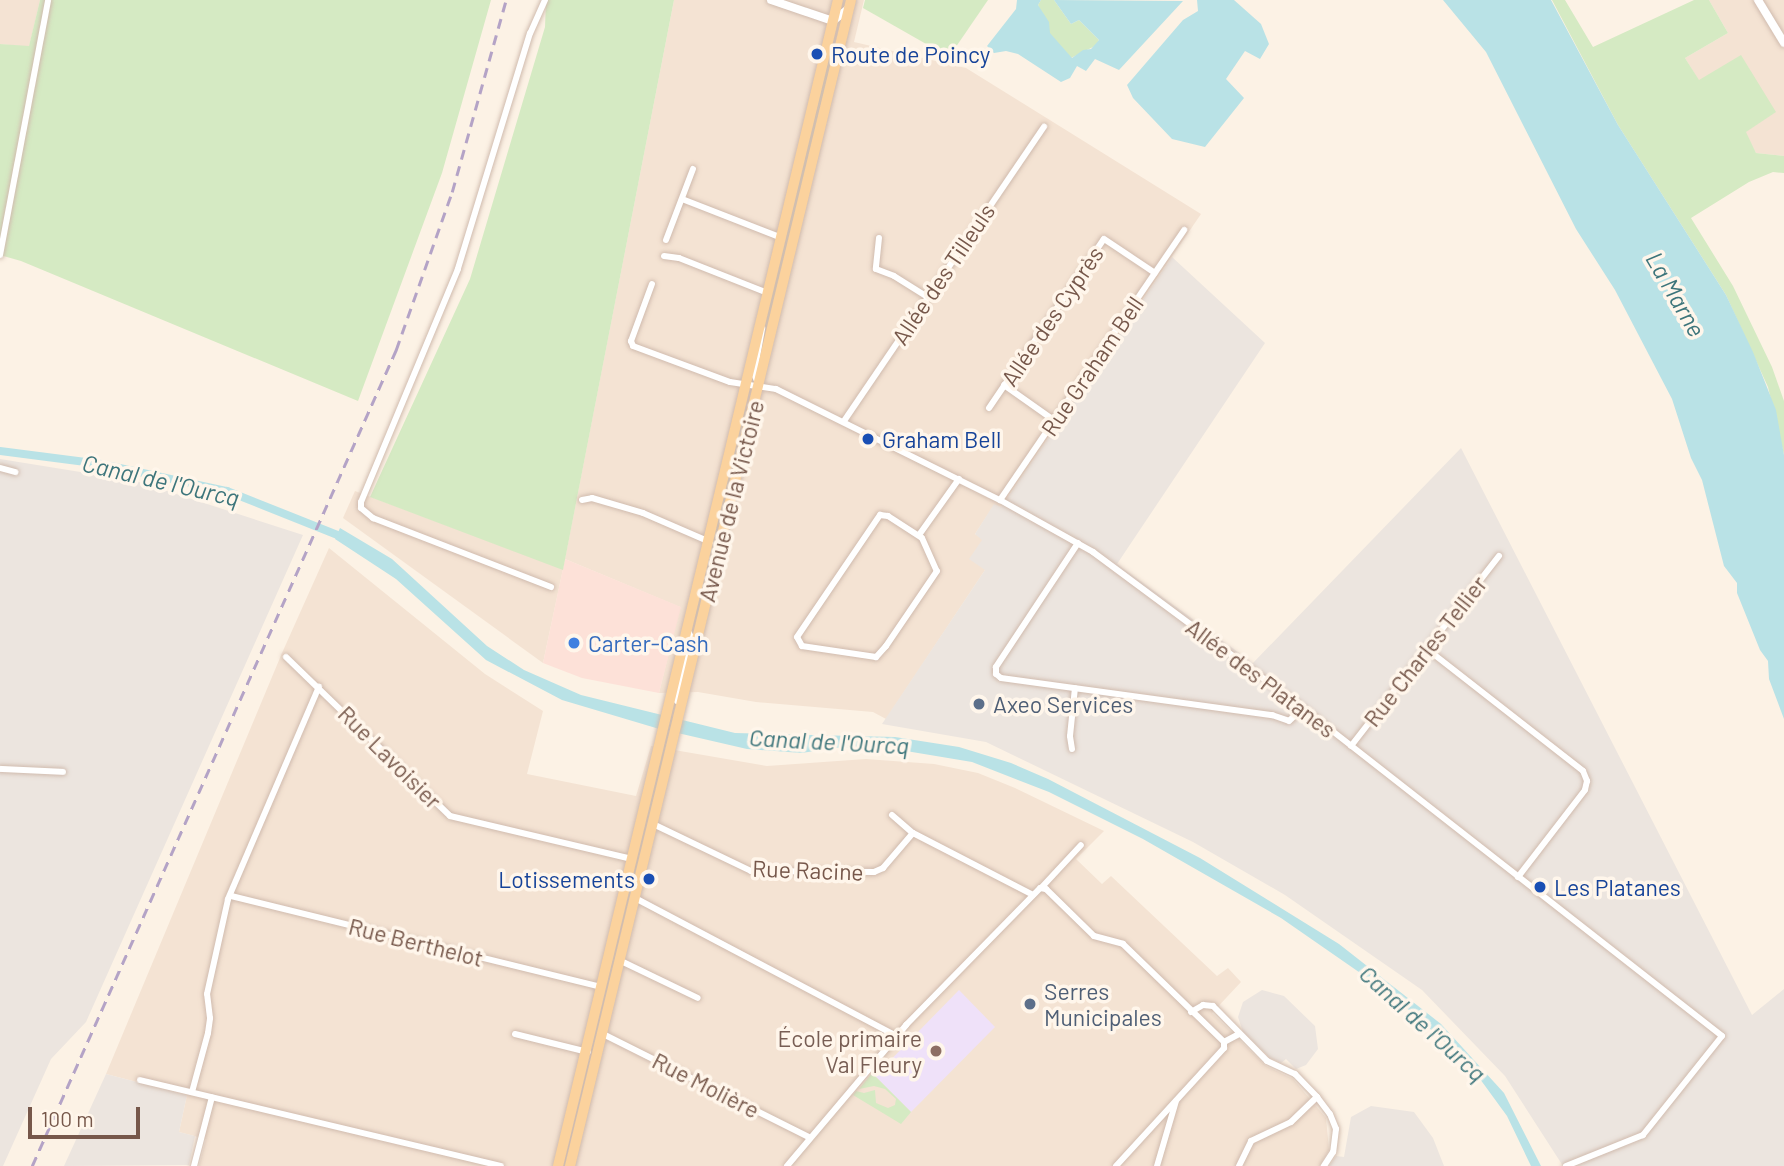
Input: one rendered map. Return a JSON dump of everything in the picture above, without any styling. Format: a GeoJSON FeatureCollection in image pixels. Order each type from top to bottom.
{"type":"FeatureCollection","features":[{"type":"Feature","properties":{"kind":"main road","name":"Avenue de la Victoire"},"geometry":{"type":"LineString","coordinates":[[674,711],[687,629],[838,0]]}},
{"type":"Feature","properties":{"kind":"main road","name":"Avenue de la Victoire"},"geometry":{"type":"LineString","coordinates":[[558,1166],[588,1052],[632,859],[669,734],[759,384],[850,3]]}},
{"type":"Feature","properties":{"kind":"main road","name":"Avenue de la Victoire"},"geometry":{"type":"LineString","coordinates":[[570,1166],[671,749],[669,734]]}},
{"type":"Feature","properties":{"kind":"street"},"geometry":{"type":"LineString","coordinates":[[0,255],[48,0]]}},
{"type":"Feature","properties":{"kind":"street"},"geometry":{"type":"LineString","coordinates":[[545,0],[530,33],[458,269],[361,502],[362,508],[373,517],[551,587]]}},
{"type":"Feature","properties":{"kind":"street"},"geometry":{"type":"LineString","coordinates":[[771,0],[833,21],[839,30],[828,75],[830,88]]}},
{"type":"Feature","properties":{"kind":"street"},"geometry":{"type":"LineString","coordinates":[[1758,0],[1784,43]]}},
{"type":"Feature","properties":{"kind":"street"},"geometry":{"type":"LineString","coordinates":[[833,21],[850,3]]}},
{"type":"Feature","properties":{"kind":"street","name":"Allée des Tilleuls"},"geometry":{"type":"LineString","coordinates":[[844,421],[1044,127]]}},
{"type":"Feature","properties":{"kind":"street"},"geometry":{"type":"LineString","coordinates":[[666,240],[694,169]]}},
{"type":"Feature","properties":{"kind":"street"},"geometry":{"type":"LineString","coordinates":[[682,199],[783,238]]}},
{"type":"Feature","properties":{"kind":"street","name":"Rue Graham Bell"},"geometry":{"type":"LineString","coordinates":[[1000,500],[1184,230]]}},
{"type":"Feature","properties":{"kind":"street"},"geometry":{"type":"LineString","coordinates":[[880,238],[876,269],[894,276],[928,297]]}},
{"type":"Feature","properties":{"kind":"street","name":"Allée des Cyprès"},"geometry":{"type":"LineString","coordinates":[[989,408],[1104,239],[1155,273]]}},
{"type":"Feature","properties":{"kind":"street"},"geometry":{"type":"LineString","coordinates":[[664,256],[679,258],[768,293]]}},
{"type":"Feature","properties":{"kind":"street"},"geometry":{"type":"LineString","coordinates":[[652,284],[631,341],[633,346],[730,383],[759,384],[754,374],[762,336],[761,322]]}},
{"type":"Feature","properties":{"kind":"street","name":"Allée des Platanes"},"geometry":{"type":"LineString","coordinates":[[759,384],[776,389],[844,421],[1078,543],[1303,708],[1723,1036],[1643,1135],[1566,1166]]}},
{"type":"Feature","properties":{"kind":"street"},"geometry":{"type":"LineString","coordinates":[[1004,385],[1055,421]]}},
{"type":"Feature","properties":{"kind":"street"},"geometry":{"type":"LineString","coordinates":[[0,468],[15,472]]}},
{"type":"Feature","properties":{"kind":"street"},"geometry":{"type":"LineString","coordinates":[[919,535],[958,479]]}},
{"type":"Feature","properties":{"kind":"street"},"geometry":{"type":"LineString","coordinates":[[582,500],[592,498],[643,513],[710,542]]}},
{"type":"Feature","properties":{"kind":"street"},"geometry":{"type":"LineString","coordinates":[[880,516],[888,516],[919,535],[937,571],[887,646],[876,657],[802,646],[797,637],[880,516]]}},
{"type":"Feature","properties":{"kind":"street"},"geometry":{"type":"LineString","coordinates":[[1078,543],[996,667],[996,674],[1001,678],[1272,715],[1289,721],[1303,708]]}},
{"type":"Feature","properties":{"kind":"street","name":"Rue Charles Tellier"},"geometry":{"type":"LineString","coordinates":[[1350,746],[1499,556]]}},
{"type":"Feature","properties":{"kind":"street"},"geometry":{"type":"LineString","coordinates":[[1427,649],[1583,771],[1587,781],[1585,790],[1518,877]]}},
{"type":"Feature","properties":{"kind":"street","name":"Rue Lavoisier"},"geometry":{"type":"LineString","coordinates":[[286,657],[450,816],[632,859]]}},
{"type":"Feature","properties":{"kind":"street"},"geometry":{"type":"LineString","coordinates":[[192,1092],[208,1033],[210,1018],[207,994],[214,953],[231,896],[319,687]]}},
{"type":"Feature","properties":{"kind":"street"},"geometry":{"type":"LineString","coordinates":[[1072,749],[1070,736],[1075,688]]}},
{"type":"Feature","properties":{"kind":"street"},"geometry":{"type":"LineString","coordinates":[[313,699],[330,698]]}},
{"type":"Feature","properties":{"kind":"street"},"geometry":{"type":"LineString","coordinates":[[0,769],[63,772]]}},
{"type":"Feature","properties":{"kind":"street"},"geometry":{"type":"LineString","coordinates":[[892,814],[913,833],[1033,895]]}},
{"type":"Feature","properties":{"kind":"street","name":"Rue Racine"},"geometry":{"type":"LineString","coordinates":[[653,824],[751,871],[874,872],[883,868],[913,833]]}},
{"type":"Feature","properties":{"kind":"street"},"geometry":{"type":"LineString","coordinates":[[787,1166],[897,1036],[1081,845]]}},
{"type":"Feature","properties":{"kind":"street"},"geometry":{"type":"LineString","coordinates":[[1042,887],[1094,936],[1123,944],[1224,1042],[1224,1048],[1116,1166]]}},
{"type":"Feature","properties":{"kind":"street","name":"Rue Berthelot"},"geometry":{"type":"LineString","coordinates":[[231,896],[601,987]]}},
{"type":"Feature","properties":{"kind":"street"},"geometry":{"type":"LineString","coordinates":[[635,898],[897,1036]]}},
{"type":"Feature","properties":{"kind":"street"},"geometry":{"type":"LineString","coordinates":[[621,961],[698,998]]}},
{"type":"Feature","properties":{"kind":"street"},"geometry":{"type":"LineString","coordinates":[[1191,1012],[1203,1004],[1213,1006],[1267,1062],[1295,1074],[1317,1097],[1330,1114],[1336,1129],[1333,1152],[1324,1166]]}},
{"type":"Feature","properties":{"kind":"street"},"geometry":{"type":"LineString","coordinates":[[515,1034],[588,1052]]}},
{"type":"Feature","properties":{"kind":"street","name":"Rue Molière"},"geometry":{"type":"LineString","coordinates":[[603,1034],[809,1138]]}},
{"type":"Feature","properties":{"kind":"street"},"geometry":{"type":"LineString","coordinates":[[1224,1042],[1239,1034]]}},
{"type":"Feature","properties":{"kind":"street"},"geometry":{"type":"LineString","coordinates":[[140,1080],[501,1166]]}},
{"type":"Feature","properties":{"kind":"street"},"geometry":{"type":"LineString","coordinates":[[194,1166],[212,1097]]}},
{"type":"Feature","properties":{"kind":"street"},"geometry":{"type":"LineString","coordinates":[[1239,1166],[1251,1141],[1291,1122],[1317,1097]]}},
{"type":"Feature","properties":{"kind":"street"},"geometry":{"type":"LineString","coordinates":[[1157,1166],[1176,1098]]}},
{"type":"Feature","properties":{"kind":"shaded area"},"geometry":{"type":"Polygon","coordinates":[[[0,0],[40,0],[29,47],[0,44],[0,0]]]}},
{"type":"Feature","properties":{"kind":"shaded area"},"geometry":{"type":"Polygon","coordinates":[[[674,0],[864,0],[854,42],[966,68],[1201,214],[1001,507],[994,505],[975,534],[983,539],[985,570],[886,719],[873,712],[756,702],[698,692],[659,693],[680,607],[565,559],[674,0]]]}},
{"type":"Feature","properties":{"kind":"shaded area"},"geometry":{"type":"Polygon","coordinates":[[[1709,0],[1784,0],[1784,156],[1756,153],[1745,132],[1751,72],[1741,56],[1699,81],[1685,58],[1728,33],[1709,0]]]}},
{"type":"Feature","properties":{"kind":"shaded area"},"geometry":{"type":"Polygon","coordinates":[[[1172,257],[1265,343],[1117,564],[1253,663],[1461,448],[1752,1015],[1784,989],[1784,1166],[1563,1166],[1505,1076],[1422,990],[1285,895],[1193,842],[986,742],[882,724],[985,570],[969,559],[982,540],[975,534],[994,504],[1001,507],[1172,257]]]}},
{"type":"Feature","properties":{"kind":"shaded area"},"geometry":{"type":"Polygon","coordinates":[[[0,459],[136,481],[303,535],[86,1022],[51,1059],[3,1166],[0,1166],[0,459]]]}},
{"type":"Feature","properties":{"kind":"shaded area"},"geometry":{"type":"Polygon","coordinates":[[[355,491],[563,569],[543,663],[343,518],[355,491]]]}},
{"type":"Feature","properties":{"kind":"shaded area"},"geometry":{"type":"Polygon","coordinates":[[[329,548],[485,674],[543,711],[527,774],[636,796],[651,746],[767,766],[866,759],[934,764],[978,773],[1104,831],[1076,859],[1102,884],[1111,876],[1217,976],[1228,968],[1241,982],[1212,1013],[1266,1066],[1293,1079],[1326,1118],[1329,1150],[1320,1166],[199,1166],[206,1139],[179,1132],[187,1095],[106,1074],[282,653],[329,548]]]}},
{"type":"Feature","properties":{"kind":"shaded area"},"geometry":{"type":"Polygon","coordinates":[[[565,559],[681,607],[659,693],[582,678],[543,663],[565,559]]]}},
{"type":"Feature","properties":{"kind":"shaded area","name":"École primaire Val Fleury"},"geometry":{"type":"Polygon","coordinates":[[[959,990],[995,1027],[911,1112],[875,1076],[959,990]]]}},
{"type":"Feature","properties":{"kind":"shaded area"},"geometry":{"type":"Polygon","coordinates":[[[1262,990],[1284,996],[1315,1026],[1318,1049],[1306,1065],[1296,1069],[1286,1059],[1281,1063],[1270,1058],[1243,1032],[1238,1017],[1243,1002],[1262,990]]]}},
{"type":"Feature","properties":{"kind":"shaded area"},"geometry":{"type":"Polygon","coordinates":[[[106,1074],[187,1095],[179,1132],[195,1136],[189,1165],[64,1166],[106,1074]]]}},
{"type":"Feature","properties":{"kind":"shaded area"},"geometry":{"type":"Polygon","coordinates":[[[1371,1106],[1414,1112],[1433,1138],[1444,1166],[1329,1166],[1336,1156],[1344,1157],[1351,1117],[1371,1106]]]}},
{"type":"Feature","properties":{"kind":"green space"},"geometry":{"type":"Polygon","coordinates":[[[40,0],[491,0],[442,173],[358,401],[21,261],[0,255],[0,44],[29,46],[40,0]]]}},
{"type":"Feature","properties":{"kind":"green space"},"geometry":{"type":"Polygon","coordinates":[[[546,0],[674,0],[563,570],[370,497],[470,279],[545,27],[546,0]]]}},
{"type":"Feature","properties":{"kind":"green space"},"geometry":{"type":"Polygon","coordinates":[[[865,0],[988,0],[949,57],[863,8],[865,0]]]}},
{"type":"Feature","properties":{"kind":"green space"},"geometry":{"type":"Polygon","coordinates":[[[1041,0],[1054,0],[1071,24],[1079,20],[1099,40],[1095,46],[1071,58],[1049,33],[1038,5],[1041,0]]]}},
{"type":"Feature","properties":{"kind":"green space"},"geometry":{"type":"Polygon","coordinates":[[[1552,0],[1565,0],[1593,47],[1694,0],[1709,0],[1728,33],[1685,58],[1699,80],[1741,55],[1776,112],[1746,132],[1756,153],[1784,156],[1784,173],[1773,172],[1749,182],[1691,218],[1733,286],[1772,367],[1784,401],[1784,455],[1768,387],[1726,295],[1618,125],[1552,0]]]}},
{"type":"Feature","properties":{"kind":"green space"},"geometry":{"type":"Polygon","coordinates":[[[831,42],[834,43],[819,122],[757,368],[771,291],[831,42]]]}},
{"type":"Feature","properties":{"kind":"green space"},"geometry":{"type":"Polygon","coordinates":[[[744,409],[749,410],[699,617],[694,616],[744,409]]]}},
{"type":"Feature","properties":{"kind":"green space"},"geometry":{"type":"Polygon","coordinates":[[[688,640],[651,817],[625,925],[620,924],[688,640]]]}},
{"type":"Feature","properties":{"kind":"green space"},"geometry":{"type":"Polygon","coordinates":[[[616,937],[622,939],[567,1166],[562,1166],[616,937]]]}},
{"type":"Feature","properties":{"kind":"green space"},"geometry":{"type":"Polygon","coordinates":[[[872,1073],[911,1112],[901,1124],[853,1095],[856,1091],[864,1093],[875,1090],[876,1103],[888,1108],[895,1105],[896,1099],[885,1089],[874,1086],[859,1089],[872,1073]]]}},
{"type":"Feature","properties":{"kind":"water"},"geometry":{"type":"Polygon","coordinates":[[[1017,0],[1041,0],[1038,5],[1049,22],[1050,33],[1072,58],[1083,50],[1091,49],[1099,40],[1079,20],[1071,24],[1054,0],[1183,1],[1119,70],[1095,59],[1086,71],[1077,66],[1070,78],[1061,82],[1018,54],[1006,51],[994,53],[987,46],[1016,9],[1017,0]]]}},
{"type":"Feature","properties":{"kind":"water"},"geometry":{"type":"Polygon","coordinates":[[[1197,0],[1234,0],[1261,24],[1269,44],[1260,59],[1245,51],[1226,79],[1244,98],[1205,147],[1172,139],[1133,98],[1127,85],[1183,20],[1198,11],[1197,0]]]}},
{"type":"Feature","properties":{"kind":"water","name":"La Marne"},"geometry":{"type":"Polygon","coordinates":[[[1443,0],[1551,0],[1618,125],[1726,295],[1776,410],[1784,455],[1784,719],[1769,679],[1768,661],[1760,650],[1737,593],[1737,583],[1724,566],[1702,480],[1691,458],[1672,399],[1615,290],[1576,229],[1486,52],[1443,0]]]}},
{"type":"Feature","properties":{"kind":"water"},"geometry":{"type":"Polygon","coordinates":[[[340,528],[392,559],[487,646],[524,670],[581,695],[735,733],[895,737],[959,747],[1011,763],[1048,779],[1200,858],[1339,944],[1441,1024],[1504,1093],[1541,1166],[1531,1166],[1507,1116],[1480,1079],[1449,1046],[1392,995],[1281,918],[1143,839],[1049,792],[972,762],[888,748],[836,748],[801,753],[747,749],[656,728],[562,700],[486,660],[396,579],[335,539],[340,528]]]}},
{"type":"Feature","properties":{"kind":"waterway","name":"Canal de l'Ourcq"},"geometry":{"type":"LineString","coordinates":[[0,451],[101,464],[227,491],[345,538]]}},
{"type":"Feature","properties":{"kind":"railway"},"geometry":{"type":"LineString","coordinates":[[32,1166],[396,350],[452,192],[506,0]]}},
{"type":"Feature","properties":{"kind":"place","name":"Route de Poincy"},"geometry":{"type":"Point","coordinates":[817,54]}},
{"type":"Feature","properties":{"kind":"place","name":"Graham Bell"},"geometry":{"type":"Point","coordinates":[868,439]}},
{"type":"Feature","properties":{"kind":"place","name":"Carter-Cash"},"geometry":{"type":"Point","coordinates":[574,643]}},
{"type":"Feature","properties":{"kind":"place","name":"Axeo Services"},"geometry":{"type":"Point","coordinates":[979,704]}},
{"type":"Feature","properties":{"kind":"place","name":"Lotissements"},"geometry":{"type":"Point","coordinates":[649,879]}},
{"type":"Feature","properties":{"kind":"place","name":"Les Platanes"},"geometry":{"type":"Point","coordinates":[1540,887]}},
{"type":"Feature","properties":{"kind":"place","name":"Serres Municipales"},"geometry":{"type":"Point","coordinates":[1030,1004]}},
{"type":"Feature","properties":{"kind":"place","name":"École primaire Val Fleury"},"geometry":{"type":"Point","coordinates":[936,1051]}}]}
